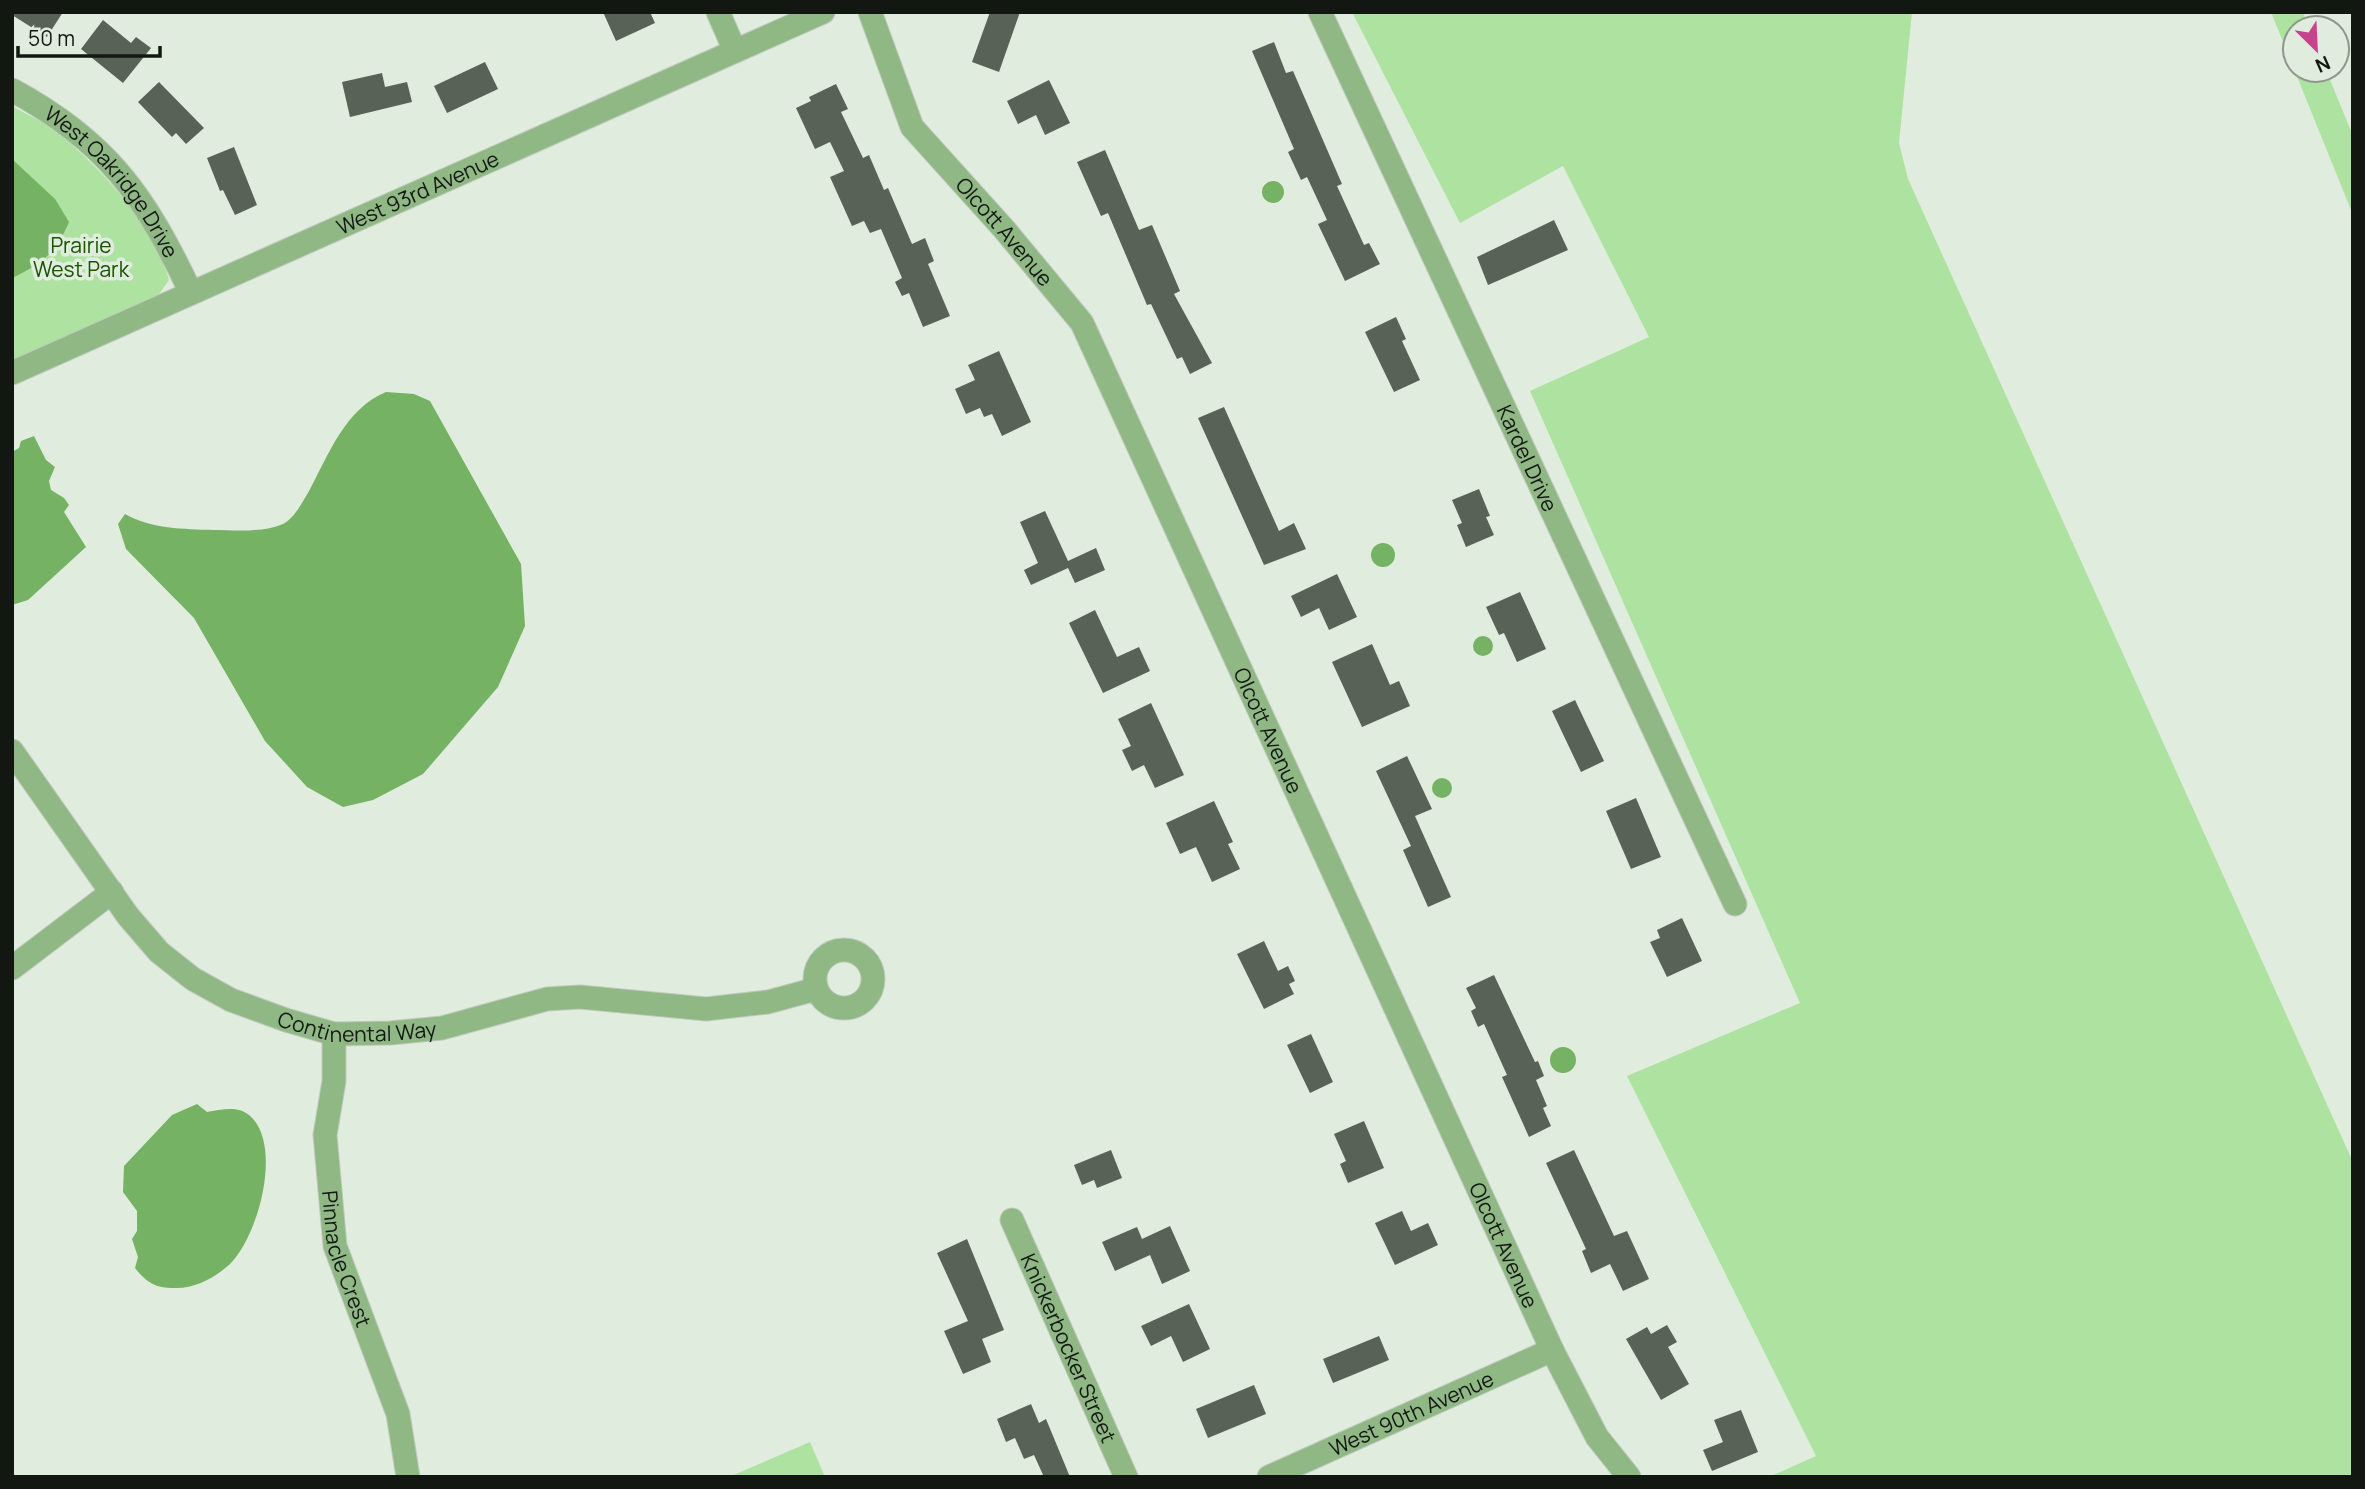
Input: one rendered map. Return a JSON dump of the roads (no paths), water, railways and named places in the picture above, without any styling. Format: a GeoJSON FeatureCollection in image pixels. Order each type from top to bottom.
{"type":"FeatureCollection","features":[{"type":"Feature","properties":{"kind":"street"},"geometry":{"type":"LineString","coordinates":[[718,12],[735,51]]}},
{"type":"Feature","properties":{"kind":"street","name":"West 93rd Avenue"},"geometry":{"type":"LineString","coordinates":[[12,373],[823,12]]}},
{"type":"Feature","properties":{"kind":"street","name":"Olcott Avenue"},"geometry":{"type":"LineString","coordinates":[[870,12],[912,127],[1004,229],[1082,323],[1552,1350],[1597,1437],[1629,1477]]}},
{"type":"Feature","properties":{"kind":"street","name":"Kardel Drive"},"geometry":{"type":"LineString","coordinates":[[1320,12],[1735,904]]}},
{"type":"Feature","properties":{"kind":"street","name":"West Oakridge Drive"},"geometry":{"type":"LineString","coordinates":[[12,90],[69,123],[131,185],[157,223],[191,293]]}},
{"type":"Feature","properties":{"kind":"street","name":"Continental Way"},"geometry":{"type":"LineString","coordinates":[[12,751],[159,952],[193,979],[231,1000],[334,1034],[442,1028],[547,999],[580,997],[706,1009],[768,1002],[816,989]]}},
{"type":"Feature","properties":{"kind":"street"},"geometry":{"type":"LineString","coordinates":[[12,968],[112,891]]}},
{"type":"Feature","properties":{"kind":"street","name":"Pinnacle Crest"},"geometry":{"type":"LineString","coordinates":[[334,1034],[334,1081],[325,1135],[335,1246],[398,1414],[408,1477]]}},
{"type":"Feature","properties":{"kind":"street","name":"Knickerbocker Street"},"geometry":{"type":"LineString","coordinates":[[1012,1220],[1126,1477]]}},
{"type":"Feature","properties":{"kind":"street","name":"West 90th Avenue"},"geometry":{"type":"LineString","coordinates":[[1269,1477],[1552,1350]]}},
{"type":"Feature","properties":{"kind":"park label","name":"Prairie West Park"},"geometry":{"type":"Point","coordinates":[81,257]}}]}
